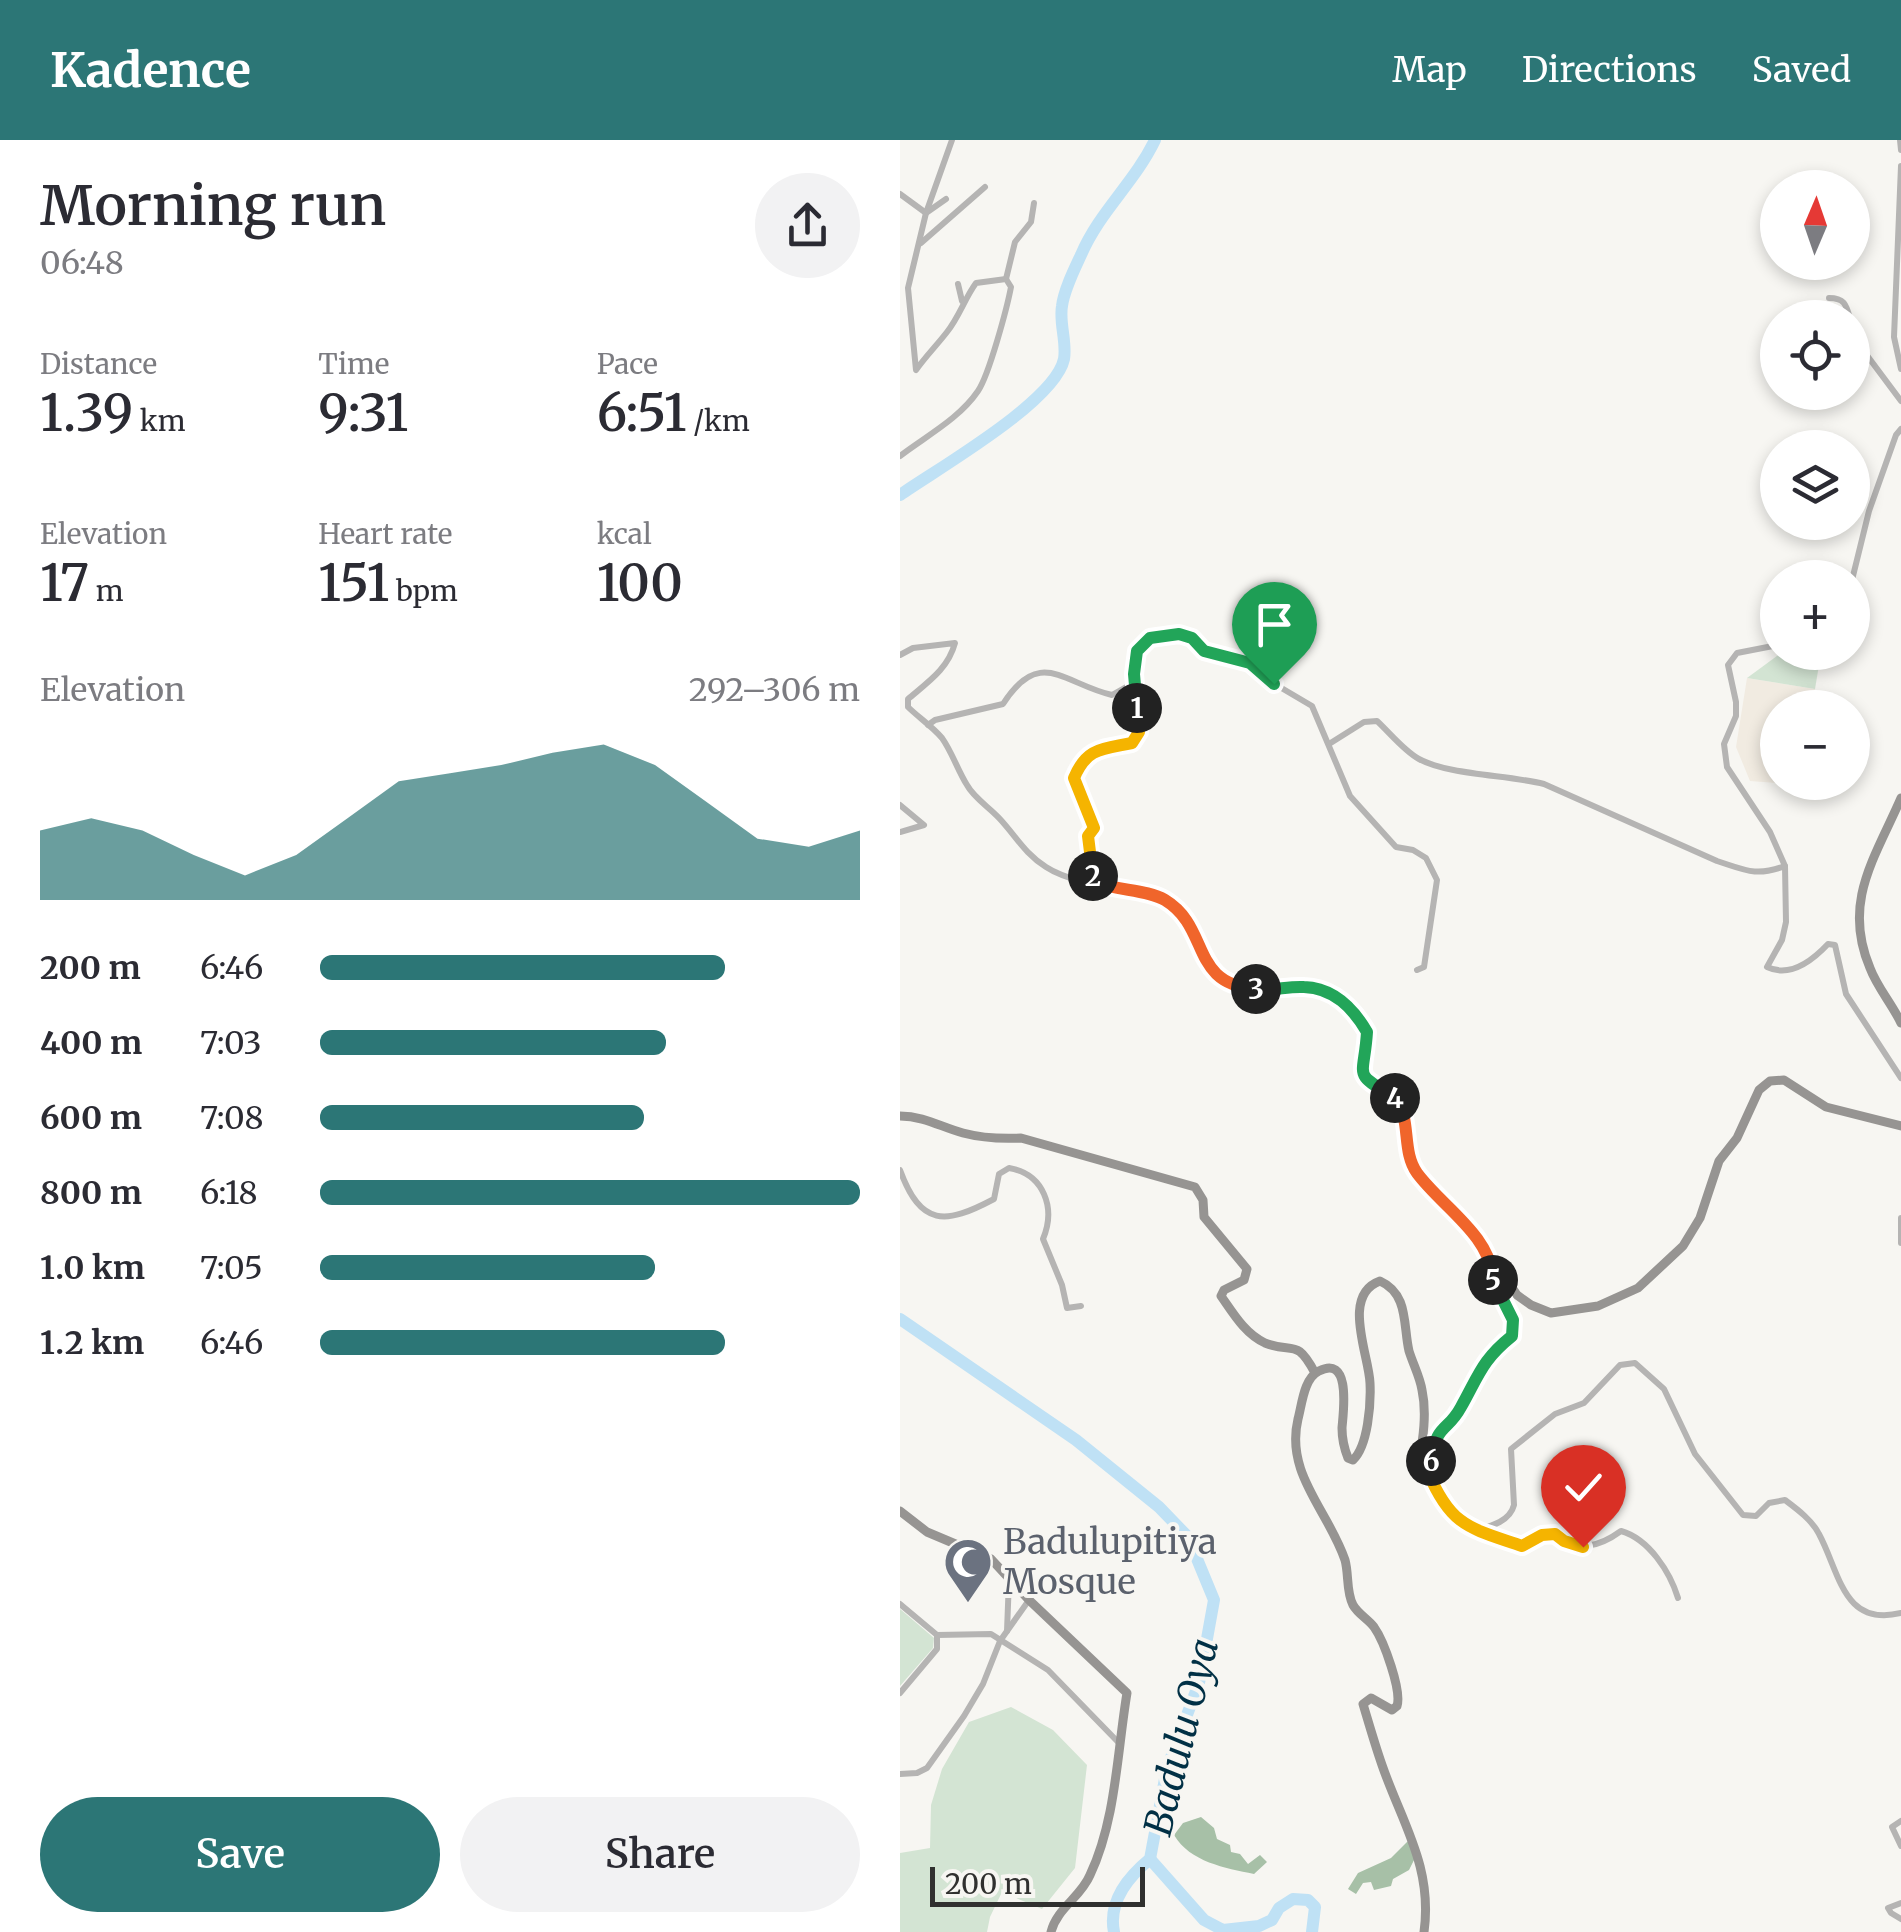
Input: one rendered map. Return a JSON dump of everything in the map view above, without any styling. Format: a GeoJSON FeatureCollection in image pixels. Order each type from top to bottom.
{"type":"FeatureCollection","features":[{"type":"Feature","properties":{"kind":"street"},"geometry":{"type":"LineString","coordinates":[[952,140],[926,214],[908,288],[916,370],[948,332],[976,283],[1006,279]]}},
{"type":"Feature","properties":{"kind":"street"},"geometry":{"type":"LineString","coordinates":[[1900,140],[1901,150]]}},
{"type":"Feature","properties":{"kind":"street"},"geometry":{"type":"LineString","coordinates":[[1901,166],[1894,336],[1901,368]]}},
{"type":"Feature","properties":{"kind":"street"},"geometry":{"type":"LineString","coordinates":[[920,244],[986,187]]}},
{"type":"Feature","properties":{"kind":"street"},"geometry":{"type":"LineString","coordinates":[[900,194],[926,214]]}},
{"type":"Feature","properties":{"kind":"street"},"geometry":{"type":"LineString","coordinates":[[926,214],[946,199]]}},
{"type":"Feature","properties":{"kind":"street"},"geometry":{"type":"LineString","coordinates":[[900,456],[936,432],[978,392],[1007,305],[1011,287],[1006,279],[1015,242],[1031,222],[1034,202]]}},
{"type":"Feature","properties":{"kind":"street"},"geometry":{"type":"LineString","coordinates":[[958,284],[962,302]]}},
{"type":"Feature","properties":{"kind":"street"},"geometry":{"type":"LineString","coordinates":[[1829,298],[1841,300]]}},
{"type":"Feature","properties":{"kind":"street"},"geometry":{"type":"LineString","coordinates":[[1870,359],[1901,400]]}},
{"type":"Feature","properties":{"kind":"street"},"geometry":{"type":"LineString","coordinates":[[1857,560],[1876,489],[1901,430]]}},
{"type":"Feature","properties":{"kind":"street"},"geometry":{"type":"LineString","coordinates":[[1096,882],[1090,868],[1088,836],[1094,828],[1074,778],[1081,762],[1094,751],[1132,743],[1139,732],[1137,651],[1150,638],[1179,634],[1192,638],[1204,651],[1250,663],[1274,684],[1312,706],[1350,796],[1396,847],[1413,850],[1426,858],[1437,880],[1424,967],[1417,970]]}},
{"type":"Feature","properties":{"kind":"street"},"geometry":{"type":"LineString","coordinates":[[900,654],[913,648],[955,642],[952,656],[941,671],[908,699],[908,707],[941,737],[969,790],[1001,820],[1018,844],[1048,869],[1112,889],[1162,898],[1176,909],[1214,976],[1227,983],[1275,991],[1306,987],[1340,997],[1367,1032],[1364,1077],[1372,1086],[1394,1096],[1402,1106],[1406,1149],[1416,1171],[1466,1226],[1517,1295],[1531,1306],[1562,1314],[1598,1306],[1638,1288],[1683,1246],[1700,1218],[1720,1162],[1737,1138],[1759,1090],[1770,1082],[1784,1080],[1826,1107],[1901,1126]]}},
{"type":"Feature","properties":{"kind":"street"},"geometry":{"type":"LineString","coordinates":[[1760,649],[1737,653],[1728,665],[1736,716],[1724,744],[1726,767],[1770,832],[1784,866],[1786,922],[1782,940],[1767,967],[1790,970],[1816,957],[1828,944],[1834,945],[1846,994],[1901,1078]]}},
{"type":"Feature","properties":{"kind":"street"},"geometry":{"type":"LineString","coordinates":[[927,726],[935,720],[1003,704],[1014,686],[1032,673],[1066,674],[1086,689],[1112,695],[1135,682]]}},
{"type":"Feature","properties":{"kind":"street"},"geometry":{"type":"LineString","coordinates":[[1329,744],[1364,722],[1378,721],[1419,759],[1480,775],[1516,777],[1544,784],[1716,861],[1746,870],[1763,874],[1784,866]]}},
{"type":"Feature","properties":{"kind":"street"},"geometry":{"type":"LineString","coordinates":[[1901,798],[1866,878],[1857,918],[1870,970],[1901,1022]]}},
{"type":"Feature","properties":{"kind":"street"},"geometry":{"type":"LineString","coordinates":[[900,805],[924,825],[900,832]]}},
{"type":"Feature","properties":{"kind":"street"},"geometry":{"type":"LineString","coordinates":[[900,1116],[914,1116],[962,1133],[994,1139],[1021,1138],[1196,1187],[1203,1200],[1204,1217],[1246,1269],[1244,1280],[1224,1290],[1222,1296],[1244,1329],[1266,1344],[1293,1346],[1306,1356],[1315,1372]]}},
{"type":"Feature","properties":{"kind":"street"},"geometry":{"type":"LineString","coordinates":[[900,1170],[928,1215],[940,1219],[974,1210],[994,1199],[1000,1174],[1009,1168],[1022,1170],[1038,1181],[1048,1204],[1048,1227],[1042,1239],[1062,1286],[1066,1308],[1080,1306]]}},
{"type":"Feature","properties":{"kind":"street"},"geometry":{"type":"LineString","coordinates":[[1901,1218],[1901,1243]]}},
{"type":"Feature","properties":{"kind":"street"},"geometry":{"type":"LineString","coordinates":[[1428,1472],[1440,1429],[1460,1411],[1489,1354],[1512,1336],[1513,1320],[1492,1278],[1494,1267]]}},
{"type":"Feature","properties":{"kind":"street"},"geometry":{"type":"LineString","coordinates":[[1424,1932],[1426,1902],[1418,1851],[1382,1767],[1364,1704],[1370,1698],[1392,1710],[1400,1695],[1376,1629],[1354,1609],[1347,1566],[1338,1542],[1295,1456],[1297,1423],[1306,1385],[1315,1372],[1332,1370],[1341,1377],[1346,1393],[1344,1448],[1348,1458],[1353,1460],[1358,1455],[1370,1383],[1361,1334],[1361,1301],[1372,1284],[1387,1284],[1403,1307],[1409,1349],[1422,1388],[1419,1462],[1428,1472],[1440,1502],[1463,1524],[1522,1546],[1542,1535],[1555,1534],[1583,1547],[1603,1544],[1621,1531],[1630,1534],[1663,1567],[1678,1598]]}},
{"type":"Feature","properties":{"kind":"street"},"geometry":{"type":"LineString","coordinates":[[1477,1530],[1495,1525],[1512,1512],[1511,1450],[1555,1414],[1584,1403],[1608,1374],[1628,1362],[1642,1367],[1664,1389],[1695,1454],[1744,1515],[1756,1516],[1776,1499],[1785,1500],[1817,1529],[1854,1604],[1867,1614],[1901,1612]]}},
{"type":"Feature","properties":{"kind":"street"},"geometry":{"type":"LineString","coordinates":[[900,1511],[927,1532],[991,1559],[1028,1600],[1128,1693],[1110,1814],[1091,1874],[1054,1920],[1051,1932]]}},
{"type":"Feature","properties":{"kind":"street"},"geometry":{"type":"LineString","coordinates":[[1007,1632],[1010,1577]]}},
{"type":"Feature","properties":{"kind":"street"},"geometry":{"type":"LineString","coordinates":[[900,1774],[926,1768],[983,1684],[1000,1641],[1028,1600]]}},
{"type":"Feature","properties":{"kind":"street"},"geometry":{"type":"LineString","coordinates":[[900,1604],[937,1635],[992,1634],[1048,1670],[1119,1742]]}},
{"type":"Feature","properties":{"kind":"street"},"geometry":{"type":"LineString","coordinates":[[900,1693],[937,1649],[937,1635]]}},
{"type":"Feature","properties":{"kind":"street"},"geometry":{"type":"LineString","coordinates":[[1901,1820],[1892,1827],[1901,1846]]}},
{"type":"Feature","properties":{"kind":"street"},"geometry":{"type":"LineString","coordinates":[[1901,1903],[1888,1908],[1901,1919]]}},
{"type":"Feature","properties":{"kind":"shaded area"},"geometry":{"type":"Polygon","coordinates":[[[1747,678],[1815,689],[1760,690],[1760,782],[1750,781],[1736,747],[1747,678]]]}},
{"type":"Feature","properties":{"kind":"green space"},"geometry":{"type":"Polygon","coordinates":[[[1760,668],[1818,670],[1815,689],[1747,678],[1760,668]]]}},
{"type":"Feature","properties":{"kind":"green space"},"geometry":{"type":"Polygon","coordinates":[[[900,1609],[934,1638],[933,1648],[900,1686],[900,1609]]]}},
{"type":"Feature","properties":{"kind":"green space"},"geometry":{"type":"Polygon","coordinates":[[[1011,1707],[1053,1730],[1087,1765],[1075,1868],[1042,1909],[1002,1892],[987,1932],[900,1932],[900,1853],[930,1848],[931,1805],[942,1769],[969,1722],[1011,1707]]]}},
{"type":"Feature","properties":{"kind":"green space"},"geometry":{"type":"Polygon","coordinates":[[[1201,1817],[1214,1828],[1217,1839],[1230,1845],[1231,1852],[1240,1854],[1248,1864],[1260,1855],[1267,1862],[1254,1874],[1209,1862],[1189,1852],[1174,1835],[1183,1823],[1201,1817]]]}},
{"type":"Feature","properties":{"kind":"green space"},"geometry":{"type":"Polygon","coordinates":[[[1408,1841],[1416,1856],[1409,1870],[1393,1879],[1391,1886],[1374,1890],[1371,1882],[1363,1883],[1356,1894],[1348,1889],[1358,1873],[1391,1858],[1408,1841]]]}},
{"type":"Feature","properties":{"kind":"waterway","name":"Badulu Oya"},"geometry":{"type":"LineString","coordinates":[[900,495],[1018,414],[1056,376],[1064,359],[1061,312],[1070,280],[1097,225],[1155,140]]}},
{"type":"Feature","properties":{"kind":"waterway","name":"Badulu Oya"},"geometry":{"type":"LineString","coordinates":[[900,1319],[1076,1440],[1159,1507],[1188,1537],[1214,1600],[1199,1683],[1167,1768],[1150,1859],[1134,1874],[1117,1900],[1114,1932]]}},
{"type":"Feature","properties":{"kind":"waterway"},"geometry":{"type":"LineString","coordinates":[[1150,1859],[1204,1920],[1223,1930],[1259,1926],[1272,1920],[1279,1908],[1293,1899],[1308,1900],[1315,1907],[1312,1932]]}},
{"type":"Feature","properties":{"kind":"place","name":"Badulupitiya Mosque"},"geometry":{"type":"Point","coordinates":[968,1604]}},
{"type":"Feature","properties":{"kind":"route"},"geometry":{"type":"LineString","coordinates":[[1274,684],[1250,663],[1204,651],[1192,638],[1179,634],[1150,638],[1137,651],[1134,674],[1139,732],[1132,743],[1094,751],[1081,762],[1074,778],[1094,828],[1088,836],[1090,868],[1096,882],[1112,889],[1162,898],[1176,909],[1214,976],[1243,988],[1275,991],[1306,987],[1340,997],[1356,1014],[1367,1032],[1364,1077],[1372,1086],[1394,1096],[1402,1106],[1406,1149],[1416,1171],[1476,1238],[1494,1267],[1492,1278],[1513,1320],[1512,1336],[1489,1354],[1460,1411],[1440,1429],[1434,1441],[1428,1472],[1440,1502],[1471,1530],[1522,1546],[1542,1535],[1555,1534],[1583,1547]]}}]}
